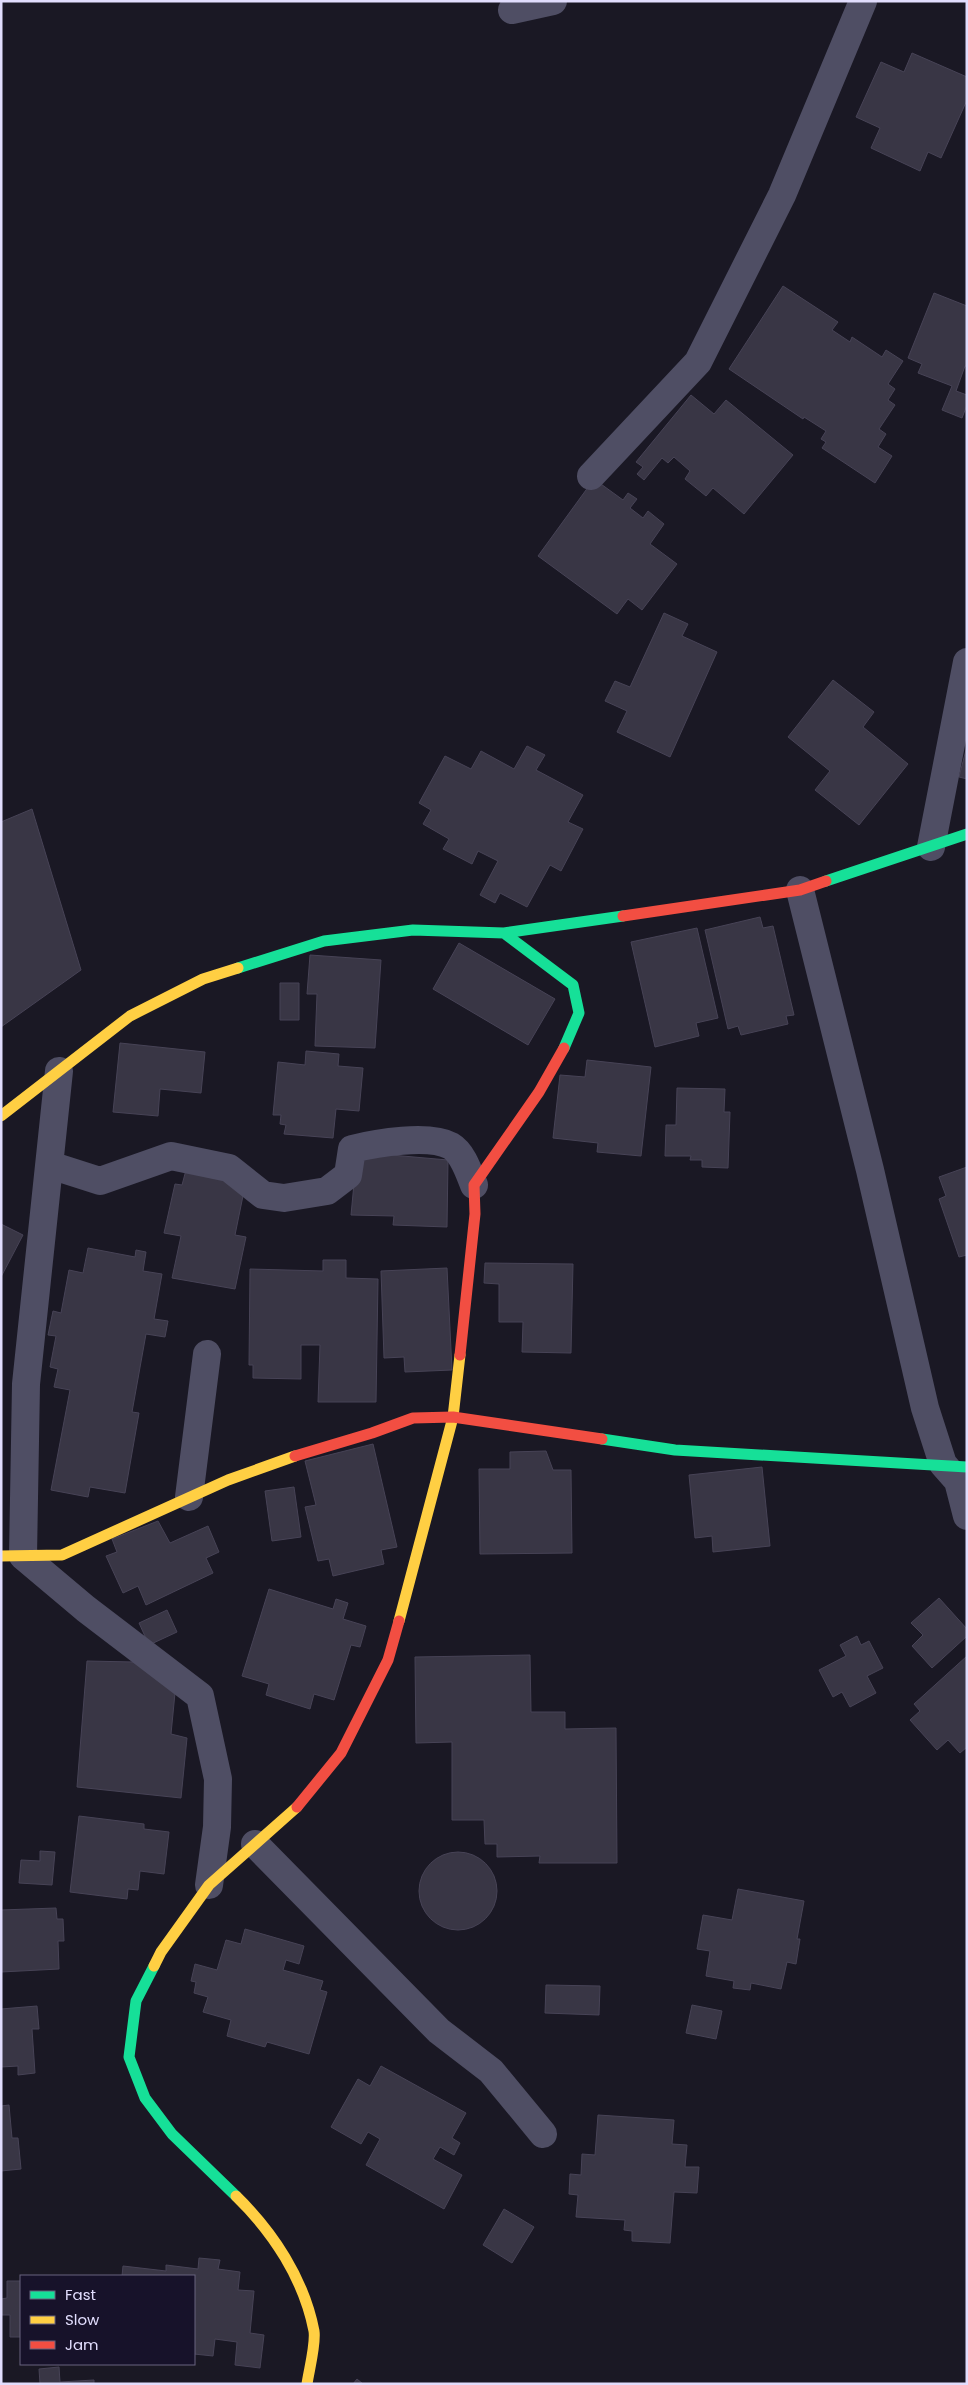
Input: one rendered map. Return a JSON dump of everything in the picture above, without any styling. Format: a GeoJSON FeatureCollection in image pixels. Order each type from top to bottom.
{"type":"FeatureCollection","features":[{"type":"Feature","properties":{"kind":"street"},"geometry":{"type":"LineString","coordinates":[[512,10],[553,1]]}},
{"type":"Feature","properties":{"kind":"street"},"geometry":{"type":"LineString","coordinates":[[591,476],[698,362],[782,195],[863,1]]}},
{"type":"Feature","properties":{"kind":"street"},"geometry":{"type":"LineString","coordinates":[[931,847],[967,662]]}},
{"type":"Feature","properties":{"kind":"street"},"geometry":{"type":"LineString","coordinates":[[1,1116],[130,1016],[203,979],[324,941],[413,930],[504,933],[800,890],[967,834]]}},
{"type":"Feature","properties":{"kind":"street"},"geometry":{"type":"LineString","coordinates":[[800,890],[870,1170],[925,1408],[955,1466],[967,1516]]}},
{"type":"Feature","properties":{"kind":"street"},"geometry":{"type":"LineString","coordinates":[[474,1185],[539,1092],[565,1046],[580,1013],[573,985],[504,933]]}},
{"type":"Feature","properties":{"kind":"street"},"geometry":{"type":"LineString","coordinates":[[12,1556],[26,1384],[59,1071]]}},
{"type":"Feature","properties":{"kind":"street"},"geometry":{"type":"LineString","coordinates":[[50,1165],[100,1181],[171,1156],[230,1168],[263,1195],[284,1198],[328,1191],[348,1175],[352,1149],[368,1145],[422,1139],[451,1146],[465,1164],[474,1185],[475,1214],[452,1417],[419,1552],[388,1660],[341,1753],[298,1807],[209,1885],[160,1952],[136,2002],[130,2057],[145,2098],[172,2134],[258,2218],[296,2275],[314,2332],[307,2384]]}},
{"type":"Feature","properties":{"kind":"street"},"geometry":{"type":"LineString","coordinates":[[189,1497],[207,1354]]}},
{"type":"Feature","properties":{"kind":"street"},"geometry":{"type":"LineString","coordinates":[[12,1556],[62,1555],[189,1497],[299,1454],[372,1433],[413,1418],[452,1417],[675,1450],[955,1466]]}},
{"type":"Feature","properties":{"kind":"street"},"geometry":{"type":"LineString","coordinates":[[12,1556],[86,1609],[200,1696],[218,1779],[217,1826],[209,1885]]}},
{"type":"Feature","properties":{"kind":"street"},"geometry":{"type":"LineString","coordinates":[[255,1844],[439,2031],[491,2071],[543,2134]]}},
{"type":"Feature","properties":{"kind":"building"},"geometry":{"type":"Polygon","coordinates":[[[912,53],[967,77],[967,100],[941,158],[928,152],[920,171],[871,148],[880,128],[856,117],[881,62],[904,72],[912,53]]]}},
{"type":"Feature","properties":{"kind":"building"},"geometry":{"type":"Polygon","coordinates":[[[783,286],[838,322],[832,330],[850,342],[852,337],[882,357],[886,350],[903,361],[888,384],[895,389],[888,400],[895,405],[879,429],[886,434],[878,447],[892,456],[875,483],[822,448],[826,442],[821,439],[826,431],[804,417],[803,419],[729,369],[783,286]]]}},
{"type":"Feature","properties":{"kind":"building"},"geometry":{"type":"Polygon","coordinates":[[[934,293],[967,306],[967,366],[965,366],[956,391],[967,395],[967,405],[962,418],[942,410],[952,386],[918,373],[922,364],[908,358],[934,293]]]}},
{"type":"Feature","properties":{"kind":"building"},"geometry":{"type":"Polygon","coordinates":[[[691,395],[714,414],[726,400],[793,455],[744,514],[713,488],[706,496],[685,479],[690,471],[674,457],[668,463],[662,458],[644,480],[637,474],[643,467],[636,462],[691,395]]]}},
{"type":"Feature","properties":{"kind":"building"},"geometry":{"type":"Polygon","coordinates":[[[594,479],[623,500],[628,493],[637,499],[630,508],[643,518],[648,511],[664,524],[650,544],[677,564],[642,610],[628,599],[617,614],[538,556],[594,479]]]}},
{"type":"Feature","properties":{"kind":"building"},"geometry":{"type":"Polygon","coordinates":[[[664,613],[688,624],[682,636],[717,652],[670,757],[617,732],[627,711],[605,701],[615,681],[630,687],[664,613]]]}},
{"type":"Feature","properties":{"kind":"building"},"geometry":{"type":"Polygon","coordinates":[[[833,680],[874,712],[863,727],[908,764],[859,825],[815,790],[830,771],[788,737],[833,680]]]}},
{"type":"Feature","properties":{"kind":"building"},"geometry":{"type":"Polygon","coordinates":[[[527,746],[545,755],[536,770],[583,795],[568,822],[583,829],[561,871],[550,865],[527,907],[500,893],[495,903],[480,895],[498,861],[478,851],[472,864],[443,849],[449,839],[423,824],[431,810],[419,803],[445,756],[471,769],[481,751],[514,769],[527,746]]]}},
{"type":"Feature","properties":{"kind":"building"},"geometry":{"type":"Polygon","coordinates":[[[967,746],[967,779],[959,777],[967,746]]]}},
{"type":"Feature","properties":{"kind":"building"},"geometry":{"type":"Polygon","coordinates":[[[32,809],[81,970],[1,1027],[1,822],[32,809]]]}},
{"type":"Feature","properties":{"kind":"building"},"geometry":{"type":"Polygon","coordinates":[[[760,917],[763,928],[773,926],[794,1015],[786,1016],[788,1024],[741,1035],[738,1026],[728,1029],[705,930],[760,917]]]}},
{"type":"Feature","properties":{"kind":"building"},"geometry":{"type":"Polygon","coordinates":[[[697,928],[718,1018],[696,1023],[699,1036],[655,1047],[631,942],[697,928]]]}},
{"type":"Feature","properties":{"kind":"building"},"geometry":{"type":"Polygon","coordinates":[[[459,943],[555,999],[528,1045],[433,989],[459,943]]]}},
{"type":"Feature","properties":{"kind":"building"},"geometry":{"type":"Polygon","coordinates":[[[310,955],[381,960],[375,1048],[315,1046],[317,994],[307,994],[310,955]]]}},
{"type":"Feature","properties":{"kind":"building"},"geometry":{"type":"Polygon","coordinates":[[[280,983],[299,983],[299,1020],[280,1020],[280,983]]]}},
{"type":"Feature","properties":{"kind":"building"},"geometry":{"type":"Polygon","coordinates":[[[120,1043],[205,1052],[201,1093],[160,1089],[158,1116],[113,1112],[120,1043]]]}},
{"type":"Feature","properties":{"kind":"building"},"geometry":{"type":"Polygon","coordinates":[[[306,1051],[339,1054],[338,1066],[363,1068],[359,1111],[336,1109],[333,1138],[284,1134],[286,1125],[280,1124],[281,1115],[273,1115],[278,1062],[305,1065],[306,1051]]]}},
{"type":"Feature","properties":{"kind":"building"},"geometry":{"type":"Polygon","coordinates":[[[587,1060],[651,1067],[641,1156],[597,1152],[598,1143],[553,1138],[560,1075],[585,1077],[587,1060]]]}},
{"type":"Feature","properties":{"kind":"building"},"geometry":{"type":"Polygon","coordinates":[[[677,1088],[725,1089],[724,1112],[730,1112],[728,1168],[702,1167],[702,1160],[690,1160],[691,1156],[665,1156],[666,1125],[676,1125],[677,1088]]]}},
{"type":"Feature","properties":{"kind":"building"},"geometry":{"type":"Polygon","coordinates":[[[357,1152],[448,1160],[447,1227],[393,1225],[394,1216],[351,1215],[357,1152]]]}},
{"type":"Feature","properties":{"kind":"building"},"geometry":{"type":"Polygon","coordinates":[[[967,1167],[967,1255],[959,1257],[939,1199],[946,1196],[939,1177],[967,1167]]]}},
{"type":"Feature","properties":{"kind":"building"},"geometry":{"type":"Polygon","coordinates":[[[186,1170],[245,1186],[235,1235],[246,1237],[235,1289],[172,1278],[181,1236],[164,1233],[175,1184],[182,1185],[186,1170]]]}},
{"type":"Feature","properties":{"kind":"building"},"geometry":{"type":"Polygon","coordinates":[[[1,1224],[23,1235],[1,1277],[1,1224]]]}},
{"type":"Feature","properties":{"kind":"building"},"geometry":{"type":"Polygon","coordinates":[[[88,1248],[135,1257],[136,1250],[146,1252],[143,1271],[162,1274],[154,1319],[168,1321],[165,1337],[146,1334],[132,1412],[139,1413],[125,1493],[90,1487],[88,1497],[51,1490],[70,1390],[54,1387],[58,1369],[50,1367],[56,1336],[48,1335],[53,1311],[61,1313],[69,1270],[83,1273],[88,1248]]]}},
{"type":"Feature","properties":{"kind":"building"},"geometry":{"type":"Polygon","coordinates":[[[323,1260],[346,1260],[346,1278],[378,1279],[376,1402],[318,1402],[320,1345],[301,1345],[301,1379],[253,1378],[253,1365],[249,1365],[250,1269],[323,1271],[323,1260]]]}},
{"type":"Feature","properties":{"kind":"building"},"geometry":{"type":"Polygon","coordinates":[[[485,1263],[573,1264],[571,1353],[522,1352],[523,1322],[499,1322],[499,1284],[484,1283],[485,1263]]]}},
{"type":"Feature","properties":{"kind":"building"},"geometry":{"type":"Polygon","coordinates":[[[447,1268],[452,1370],[405,1372],[404,1357],[384,1358],[381,1271],[447,1268]]]}},
{"type":"Feature","properties":{"kind":"building"},"geometry":{"type":"Polygon","coordinates":[[[373,1444],[397,1547],[381,1550],[384,1564],[333,1576],[329,1559],[318,1561],[305,1507],[316,1505],[305,1461],[373,1444]]]}},
{"type":"Feature","properties":{"kind":"building"},"geometry":{"type":"Polygon","coordinates":[[[546,1451],[553,1470],[571,1470],[572,1553],[480,1554],[479,1469],[510,1469],[510,1452],[546,1451]]]}},
{"type":"Feature","properties":{"kind":"building"},"geometry":{"type":"Polygon","coordinates":[[[762,1467],[770,1546],[713,1552],[712,1536],[695,1538],[689,1475],[762,1467]]]}},
{"type":"Feature","properties":{"kind":"building"},"geometry":{"type":"Polygon","coordinates":[[[294,1487],[301,1537],[272,1541],[265,1491],[294,1487]]]}},
{"type":"Feature","properties":{"kind":"building"},"geometry":{"type":"Polygon","coordinates":[[[158,1521],[170,1543],[208,1526],[219,1552],[206,1558],[213,1573],[146,1605],[138,1586],[123,1593],[106,1556],[117,1552],[112,1539],[158,1521]]]}},
{"type":"Feature","properties":{"kind":"building"},"geometry":{"type":"Polygon","coordinates":[[[269,1589],[333,1609],[336,1599],[348,1603],[343,1619],[366,1626],[360,1647],[351,1645],[334,1700],[314,1694],[310,1709],[266,1695],[269,1684],[242,1676],[269,1589]]]}},
{"type":"Feature","properties":{"kind":"building"},"geometry":{"type":"Polygon","coordinates":[[[939,1598],[967,1629],[967,1636],[932,1668],[912,1646],[923,1635],[911,1623],[939,1598]]]}},
{"type":"Feature","properties":{"kind":"building"},"geometry":{"type":"Polygon","coordinates":[[[167,1610],[177,1632],[149,1645],[139,1623],[167,1610]]]}},
{"type":"Feature","properties":{"kind":"building"},"geometry":{"type":"Polygon","coordinates":[[[857,1636],[861,1645],[869,1641],[883,1668],[867,1676],[876,1693],[850,1707],[842,1692],[833,1697],[819,1670],[846,1656],[840,1645],[857,1636]]]}},
{"type":"Feature","properties":{"kind":"building"},"geometry":{"type":"Polygon","coordinates":[[[530,1655],[531,1712],[565,1712],[565,1729],[616,1728],[617,1863],[539,1863],[540,1856],[497,1857],[497,1844],[485,1844],[484,1820],[452,1820],[452,1742],[416,1743],[415,1657],[530,1655]]]}},
{"type":"Feature","properties":{"kind":"building"},"geometry":{"type":"Polygon","coordinates":[[[967,1656],[967,1747],[960,1753],[948,1740],[937,1750],[910,1720],[920,1711],[914,1704],[967,1656]]]}},
{"type":"Feature","properties":{"kind":"building"},"geometry":{"type":"Polygon","coordinates":[[[87,1661],[134,1662],[175,1693],[171,1734],[187,1738],[181,1798],[77,1787],[87,1661]]]}},
{"type":"Feature","properties":{"kind":"building"},"geometry":{"type":"Polygon","coordinates":[[[79,1816],[144,1824],[144,1829],[169,1832],[164,1874],[140,1871],[138,1890],[128,1889],[127,1899],[70,1892],[79,1816]]]}},
{"type":"Feature","properties":{"kind":"building"},"geometry":{"type":"Polygon","coordinates":[[[40,1851],[55,1852],[52,1885],[19,1883],[21,1860],[40,1861],[40,1851]]]}},
{"type":"Feature","properties":{"kind":"building"},"geometry":{"type":"Polygon","coordinates":[[[458,1852],[473,1855],[490,1869],[494,1876],[497,1891],[494,1906],[480,1923],[473,1927],[458,1930],[443,1927],[426,1913],[422,1906],[419,1891],[422,1876],[436,1859],[443,1855],[458,1852]]]}},
{"type":"Feature","properties":{"kind":"building"},"geometry":{"type":"Polygon","coordinates":[[[738,1889],[804,1901],[797,1939],[800,1939],[796,1964],[787,1962],[781,1989],[751,1983],[750,1990],[733,1988],[734,1981],[706,1976],[710,1951],[697,1949],[703,1915],[732,1920],[738,1889]]]}},
{"type":"Feature","properties":{"kind":"building"},"geometry":{"type":"Polygon","coordinates":[[[56,1908],[57,1919],[63,1919],[64,1941],[58,1941],[59,1969],[1,1972],[1,1910],[56,1908]]]}},
{"type":"Feature","properties":{"kind":"building"},"geometry":{"type":"Polygon","coordinates":[[[245,1929],[304,1946],[299,1964],[286,1960],[283,1970],[323,1981],[320,1990],[327,1992],[309,2054],[267,2042],[265,2047],[227,2036],[231,2020],[203,2012],[208,1997],[194,1993],[196,1982],[191,1981],[195,1964],[217,1970],[226,1940],[241,1944],[245,1929]]]}},
{"type":"Feature","properties":{"kind":"building"},"geometry":{"type":"Polygon","coordinates":[[[546,1985],[600,1986],[599,2015],[545,2013],[546,1985]]]}},
{"type":"Feature","properties":{"kind":"building"},"geometry":{"type":"Polygon","coordinates":[[[692,2005],[722,2011],[716,2039],[686,2033],[692,2005]]]}},
{"type":"Feature","properties":{"kind":"building"},"geometry":{"type":"Polygon","coordinates":[[[37,2006],[39,2029],[32,2029],[35,2073],[18,2075],[18,2066],[1,2067],[1,2009],[37,2006]]]}},
{"type":"Feature","properties":{"kind":"building"},"geometry":{"type":"Polygon","coordinates":[[[381,2066],[466,2113],[452,2138],[460,2143],[454,2155],[440,2147],[433,2159],[462,2175],[444,2209],[366,2165],[380,2139],[368,2132],[361,2144],[331,2127],[358,2079],[370,2086],[381,2066]]]}},
{"type":"Feature","properties":{"kind":"building"},"geometry":{"type":"Polygon","coordinates":[[[9,2105],[12,2138],[18,2138],[21,2169],[1,2171],[1,2106],[9,2105]]]}},
{"type":"Feature","properties":{"kind":"building"},"geometry":{"type":"Polygon","coordinates":[[[598,2115],[674,2120],[672,2144],[687,2145],[685,2167],[699,2167],[697,2193],[674,2192],[670,2243],[632,2241],[632,2231],[624,2230],[625,2220],[576,2217],[578,2195],[569,2194],[570,2174],[581,2175],[582,2154],[595,2155],[598,2115]]]}},
{"type":"Feature","properties":{"kind":"building"},"geometry":{"type":"Polygon","coordinates":[[[504,2209],[534,2227],[512,2263],[483,2245],[504,2209]]]}},
{"type":"Feature","properties":{"kind":"building"},"geometry":{"type":"Polygon","coordinates":[[[199,2258],[220,2260],[218,2269],[240,2272],[238,2290],[254,2291],[250,2333],[264,2335],[260,2368],[235,2365],[237,2342],[215,2339],[213,2356],[195,2354],[195,2275],[122,2275],[123,2266],[166,2271],[166,2265],[198,2269],[199,2258]]]}},
{"type":"Feature","properties":{"kind":"building"},"geometry":{"type":"Polygon","coordinates":[[[7,2281],[20,2281],[20,2337],[10,2337],[10,2315],[1,2315],[1,2299],[7,2298],[7,2281]]]}},
{"type":"Feature","properties":{"kind":"building"},"geometry":{"type":"Polygon","coordinates":[[[59,2367],[60,2382],[94,2380],[94,2384],[40,2384],[39,2369],[59,2367]]]}},
{"type":"Feature","properties":{"kind":"building"},"geometry":{"type":"Polygon","coordinates":[[[357,2379],[363,2384],[353,2384],[357,2379]]]}},
{"type":"Feature","properties":{"kind":"traffic: fast"},"geometry":{"type":"LineString","coordinates":[[826,881],[967,834]]}},
{"type":"Feature","properties":{"kind":"traffic: fast"},"geometry":{"type":"LineString","coordinates":[[238,968],[324,941],[413,930],[504,933],[623,916]]}},
{"type":"Feature","properties":{"kind":"traffic: fast"},"geometry":{"type":"LineString","coordinates":[[504,933],[573,985],[579,1013],[564,1048]]}},
{"type":"Feature","properties":{"kind":"traffic: fast"},"geometry":{"type":"LineString","coordinates":[[602,1439],[675,1450],[967,1467]]}},
{"type":"Feature","properties":{"kind":"traffic: fast"},"geometry":{"type":"LineString","coordinates":[[154,1966],[136,2001],[129,2057],[145,2098],[172,2134],[236,2196]]}},
{"type":"Feature","properties":{"kind":"traffic: slow"},"geometry":{"type":"LineString","coordinates":[[1,1116],[130,1016],[203,979],[238,968]]}},
{"type":"Feature","properties":{"kind":"traffic: slow"},"geometry":{"type":"LineString","coordinates":[[399,1621],[453,1417],[460,1355]]}},
{"type":"Feature","properties":{"kind":"traffic: slow"},"geometry":{"type":"LineString","coordinates":[[1,1556],[62,1555],[228,1480],[295,1456]]}},
{"type":"Feature","properties":{"kind":"traffic: slow"},"geometry":{"type":"LineString","coordinates":[[154,1966],[161,1952],[209,1885],[297,1807]]}},
{"type":"Feature","properties":{"kind":"traffic: slow"},"geometry":{"type":"LineString","coordinates":[[236,2196],[250,2210],[274,2241],[295,2275],[303,2293],[314,2331],[307,2384]]}},
{"type":"Feature","properties":{"kind":"traffic: jam"},"geometry":{"type":"LineString","coordinates":[[623,916],[800,890],[826,881]]}},
{"type":"Feature","properties":{"kind":"traffic: jam"},"geometry":{"type":"LineString","coordinates":[[460,1355],[475,1214],[474,1185],[539,1092],[564,1048]]}},
{"type":"Feature","properties":{"kind":"traffic: jam"},"geometry":{"type":"LineString","coordinates":[[295,1456],[372,1433],[413,1418],[453,1417],[602,1439]]}},
{"type":"Feature","properties":{"kind":"traffic: jam"},"geometry":{"type":"LineString","coordinates":[[297,1807],[341,1753],[388,1660],[399,1621]]}}]}
